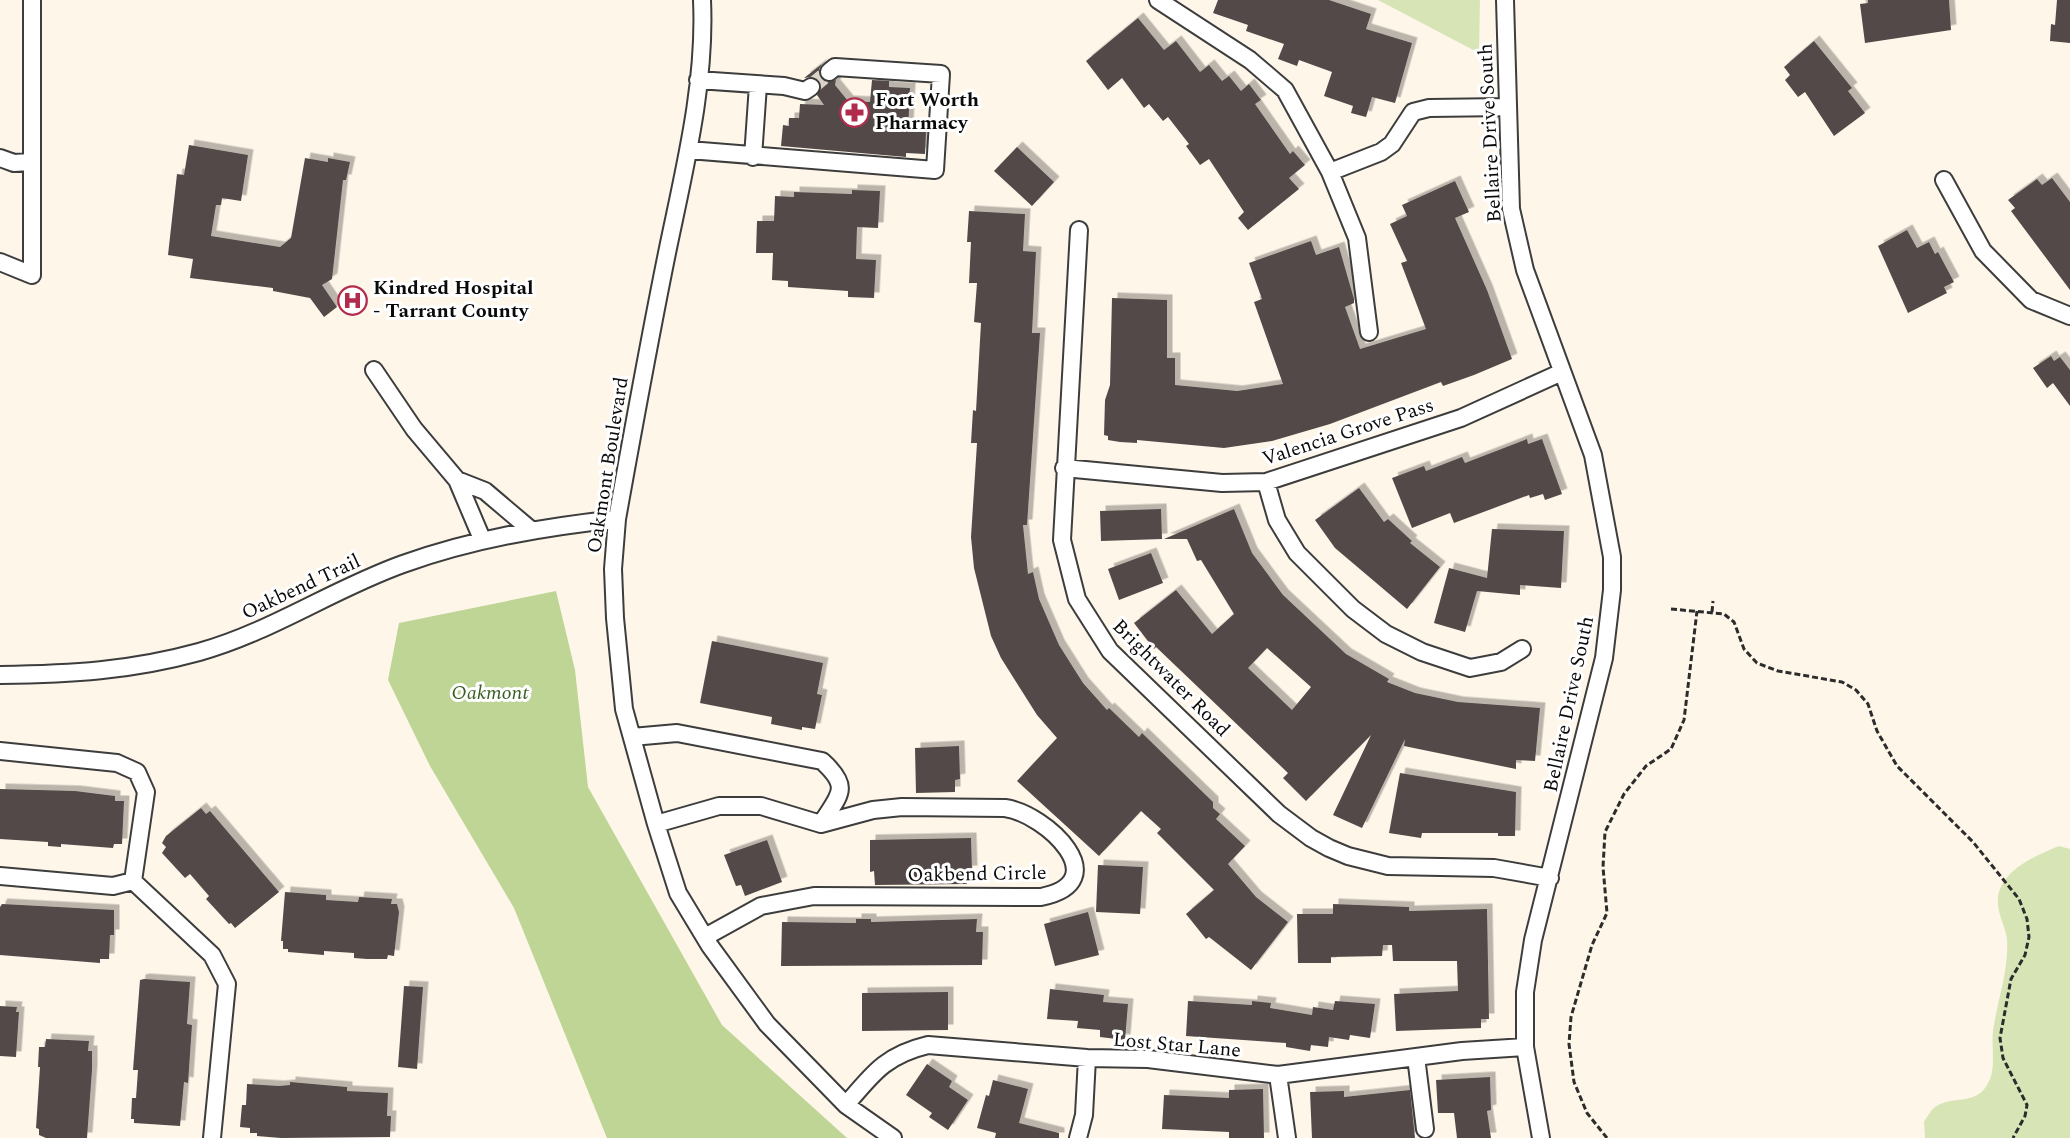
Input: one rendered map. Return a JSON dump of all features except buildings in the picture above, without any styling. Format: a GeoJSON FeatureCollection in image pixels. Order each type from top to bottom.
{"type":"FeatureCollection","features":[{"type":"Feature","properties":{"kind":"street"},"geometry":{"type":"LineString","coordinates":[[0,262],[32,275],[30,162],[32,0]]}},
{"type":"Feature","properties":{"kind":"street","name":"Oakmont Boulevard"},"geometry":{"type":"LineString","coordinates":[[702,0],[703,23],[689,150],[617,519],[614,569],[615,618],[624,709],[678,893],[705,937],[767,1024],[846,1105],[893,1138]]}},
{"type":"Feature","properties":{"kind":"street"},"geometry":{"type":"LineString","coordinates":[[1158,0],[1250,60],[1285,90],[1330,172],[1357,238],[1369,332]]}},
{"type":"Feature","properties":{"kind":"street","name":"Bellaire Drive South"},"geometry":{"type":"LineString","coordinates":[[1505,0],[1511,209],[1525,270],[1593,455],[1612,557],[1612,590],[1604,658],[1533,940],[1525,992],[1525,1047],[1541,1138]]}},
{"type":"Feature","properties":{"kind":"street"},"geometry":{"type":"LineString","coordinates":[[689,150],[935,170],[942,74],[835,67],[829,72]]}},
{"type":"Feature","properties":{"kind":"street"},"geometry":{"type":"LineString","coordinates":[[698,80],[784,86],[805,91],[811,87]]}},
{"type":"Feature","properties":{"kind":"street"},"geometry":{"type":"LineString","coordinates":[[753,157],[758,85]]}},
{"type":"Feature","properties":{"kind":"street"},"geometry":{"type":"LineString","coordinates":[[1330,172],[1381,152],[1392,144],[1413,112],[1429,108],[1507,107]]}},
{"type":"Feature","properties":{"kind":"street"},"geometry":{"type":"LineString","coordinates":[[0,158],[14,163],[30,162]]}},
{"type":"Feature","properties":{"kind":"street"},"geometry":{"type":"LineString","coordinates":[[1944,180],[1983,251],[2031,300],[2070,316]]}},
{"type":"Feature","properties":{"kind":"street","name":"Brightwater Road"},"geometry":{"type":"LineString","coordinates":[[1079,230],[1062,519],[1065,560],[1077,599],[1097,635],[1110,651],[1294,827],[1339,852],[1378,864],[1408,867],[1494,868],[1550,878]]}},
{"type":"Feature","properties":{"kind":"street"},"geometry":{"type":"LineString","coordinates":[[374,370],[414,429],[457,480],[482,539]]}},
{"type":"Feature","properties":{"kind":"street","name":"Valencia Grove Pass"},"geometry":{"type":"LineString","coordinates":[[1064,468],[1222,483],[1266,482],[1461,418],[1562,372]]}},
{"type":"Feature","properties":{"kind":"street"},"geometry":{"type":"LineString","coordinates":[[457,480],[485,491],[531,530]]}},
{"type":"Feature","properties":{"kind":"street"},"geometry":{"type":"LineString","coordinates":[[1266,482],[1277,519],[1297,553],[1353,609],[1386,634],[1422,652],[1470,668],[1501,662],[1522,649]]}},
{"type":"Feature","properties":{"kind":"street","name":"Oakbend Trail"},"geometry":{"type":"LineString","coordinates":[[0,675],[118,670],[199,651],[269,627],[334,593],[403,564],[482,539],[617,519]]}},
{"type":"Feature","properties":{"kind":"street"},"geometry":{"type":"LineString","coordinates":[[632,736],[677,733],[822,761],[837,774],[841,785],[838,797],[821,824],[761,806],[719,806],[656,824]]}},
{"type":"Feature","properties":{"kind":"street"},"geometry":{"type":"LineString","coordinates":[[0,751],[117,763],[137,772],[146,792],[133,881]]}},
{"type":"Feature","properties":{"kind":"street","name":"Oakbend Circle"},"geometry":{"type":"LineString","coordinates":[[705,937],[761,906],[814,896],[1041,897],[1067,889],[1073,880],[1075,868],[1066,847],[1040,821],[1018,810],[902,807],[873,810],[821,824]]}},
{"type":"Feature","properties":{"kind":"street"},"geometry":{"type":"LineString","coordinates":[[0,876],[113,886],[133,881]]}},
{"type":"Feature","properties":{"kind":"street"},"geometry":{"type":"LineString","coordinates":[[133,881],[212,955],[227,984],[212,1138]]}},
{"type":"Feature","properties":{"kind":"street","name":"Lost Star Lane"},"geometry":{"type":"LineString","coordinates":[[846,1105],[880,1065],[902,1051],[927,1045],[1087,1058],[1148,1059],[1278,1076],[1416,1057],[1525,1047]]}},
{"type":"Feature","properties":{"kind":"street"},"geometry":{"type":"LineString","coordinates":[[1416,1057],[1425,1129]]}},
{"type":"Feature","properties":{"kind":"street"},"geometry":{"type":"LineString","coordinates":[[1078,1138],[1084,1115],[1087,1058]]}},
{"type":"Feature","properties":{"kind":"street"},"geometry":{"type":"LineString","coordinates":[[1278,1076],[1287,1138]]}},
{"type":"Feature","properties":{"kind":"path"},"geometry":{"type":"LineString","coordinates":[[1712,612],[1713,601]]}},
{"type":"Feature","properties":{"kind":"path"},"geometry":{"type":"LineString","coordinates":[[1671,609],[1724,614],[1734,622],[1750,656],[1766,667],[1842,682],[1863,697],[1877,731],[1904,774],[1973,842],[1985,860],[2013,890],[2024,909],[2029,929],[2027,946],[2011,979],[2001,1038],[2003,1058],[2027,1105],[2025,1116],[2013,1138]]}},
{"type":"Feature","properties":{"kind":"path"},"geometry":{"type":"LineString","coordinates":[[1606,1138],[1587,1113],[1574,1082],[1569,1044],[1571,1017],[1592,945],[1607,913],[1603,867],[1605,832],[1624,794],[1646,766],[1671,749],[1684,720],[1697,611]]}},
{"type":"Feature","properties":{"kind":"green space"},"geometry":{"type":"Polygon","coordinates":[[[1378,0],[1480,0],[1479,53],[1378,0]]]}},
{"type":"Feature","properties":{"kind":"green space","name":"Oakmont"},"geometry":{"type":"Polygon","coordinates":[[[556,591],[575,670],[588,787],[722,1025],[847,1138],[607,1138],[514,908],[430,766],[388,680],[399,623],[556,591]]]}},
{"type":"Feature","properties":{"kind":"green space"},"geometry":{"type":"Polygon","coordinates":[[[2059,846],[2070,849],[2070,1138],[1925,1138],[1924,1122],[1933,1109],[1942,1103],[1976,1096],[1990,1079],[1993,1065],[1993,1031],[2005,975],[2007,952],[2006,936],[1998,905],[2003,883],[2010,874],[2028,860],[2059,846]]]}},
{"type":"Feature","properties":{"kind":"tunnel"},"geometry":{"type":"LineString","coordinates":[[811,87],[829,72]]}},
{"type":"Feature","properties":{"kind":"place","name":"Fort Worth Pharmacy"},"geometry":{"type":"Point","coordinates":[854,112]}},
{"type":"Feature","properties":{"kind":"place","name":"Kindred Hospital - Tarrant County"},"geometry":{"type":"Point","coordinates":[352,300]}}]}
